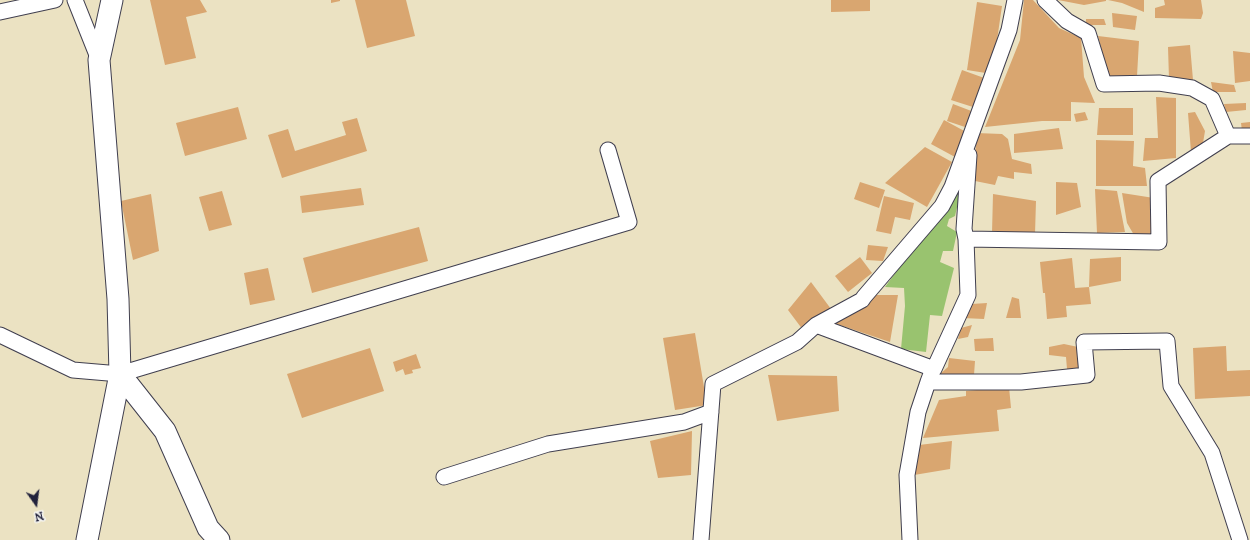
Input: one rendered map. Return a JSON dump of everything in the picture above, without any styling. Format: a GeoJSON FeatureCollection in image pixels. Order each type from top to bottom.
{"type":"FeatureCollection","features":[{"type":"Feature","properties":{"kind":"main road"},"geometry":{"type":"LineString","coordinates":[[87,540],[120,374],[118,299],[99,60],[112,0]]}},
{"type":"Feature","properties":{"kind":"main road"},"geometry":{"type":"LineString","coordinates":[[120,374],[165,431],[208,528],[219,540]]}},
{"type":"Feature","properties":{"kind":"street"},"geometry":{"type":"LineString","coordinates":[[0,12],[55,0]]}},
{"type":"Feature","properties":{"kind":"street"},"geometry":{"type":"LineString","coordinates":[[75,0],[99,60]]}},
{"type":"Feature","properties":{"kind":"street"},"geometry":{"type":"LineString","coordinates":[[701,540],[713,384],[797,342],[816,325],[862,300],[942,206],[952,188],[1009,30],[1015,0]]}},
{"type":"Feature","properties":{"kind":"street"},"geometry":{"type":"LineString","coordinates":[[1045,0],[1067,21],[1088,33],[1104,84],[1159,83],[1192,88],[1212,99],[1228,136]]}},
{"type":"Feature","properties":{"kind":"street"},"geometry":{"type":"LineString","coordinates":[[910,540],[907,475],[918,412],[928,382],[968,295],[964,221],[969,153],[973,130]]}},
{"type":"Feature","properties":{"kind":"street"},"geometry":{"type":"LineString","coordinates":[[966,239],[1159,242],[1158,181],[1228,136],[1250,136]]}},
{"type":"Feature","properties":{"kind":"street"},"geometry":{"type":"LineString","coordinates":[[0,335],[73,370],[120,374],[629,222],[608,150]]}},
{"type":"Feature","properties":{"kind":"street"},"geometry":{"type":"LineString","coordinates":[[816,325],[934,368]]}},
{"type":"Feature","properties":{"kind":"street"},"geometry":{"type":"LineString","coordinates":[[928,382],[1021,382],[1087,375],[1084,342],[1168,341],[1171,386],[1212,452],[1240,540]]}},
{"type":"Feature","properties":{"kind":"street"},"geometry":{"type":"LineString","coordinates":[[444,477],[548,444],[684,422],[711,412]]}},
{"type":"Feature","properties":{"kind":"green space"},"geometry":{"type":"Polygon","coordinates":[[[961,182],[955,216],[949,219],[947,226],[957,232],[953,251],[943,251],[940,262],[954,268],[942,316],[930,315],[926,352],[901,349],[905,306],[904,288],[885,287],[913,249],[947,212],[961,182]]]}},
{"type":"Feature","properties":{"kind":"building"},"geometry":{"type":"Polygon","coordinates":[[[150,0],[200,0],[207,12],[186,17],[196,58],[165,65],[150,0]]]}},
{"type":"Feature","properties":{"kind":"building"},"geometry":{"type":"Polygon","coordinates":[[[331,0],[340,0],[340,1],[331,3],[331,0]]]}},
{"type":"Feature","properties":{"kind":"building"},"geometry":{"type":"Polygon","coordinates":[[[355,0],[406,0],[415,36],[367,48],[355,0]]]}},
{"type":"Feature","properties":{"kind":"building"},"geometry":{"type":"Polygon","coordinates":[[[831,0],[870,0],[870,11],[831,12],[831,0]]]}},
{"type":"Feature","properties":{"kind":"building"},"geometry":{"type":"Polygon","coordinates":[[[1024,0],[1033,0],[1059,28],[1081,38],[1084,77],[1095,103],[1071,102],[1071,121],[1042,121],[985,127],[1020,40],[1024,0]]]}},
{"type":"Feature","properties":{"kind":"building"},"geometry":{"type":"Polygon","coordinates":[[[1058,0],[1106,0],[1106,1],[1084,5],[1058,0]]]}},
{"type":"Feature","properties":{"kind":"building"},"geometry":{"type":"Polygon","coordinates":[[[1108,0],[1144,0],[1144,12],[1122,3],[1108,0]]]}},
{"type":"Feature","properties":{"kind":"building"},"geometry":{"type":"Polygon","coordinates":[[[1164,0],[1201,0],[1203,13],[1201,19],[1155,18],[1155,8],[1165,5],[1164,0]]]}},
{"type":"Feature","properties":{"kind":"building"},"geometry":{"type":"Polygon","coordinates":[[[977,2],[1002,6],[992,74],[967,70],[977,2]]]}},
{"type":"Feature","properties":{"kind":"building"},"geometry":{"type":"Polygon","coordinates":[[[1112,13],[1137,16],[1135,30],[1113,27],[1112,13]]]}},
{"type":"Feature","properties":{"kind":"building"},"geometry":{"type":"Polygon","coordinates":[[[1086,19],[1104,19],[1106,25],[1086,25],[1086,19]]]}},
{"type":"Feature","properties":{"kind":"building"},"geometry":{"type":"Polygon","coordinates":[[[1098,36],[1139,41],[1137,76],[1108,76],[1098,36]]]}},
{"type":"Feature","properties":{"kind":"building"},"geometry":{"type":"Polygon","coordinates":[[[1190,45],[1193,80],[1169,79],[1168,47],[1190,45]]]}},
{"type":"Feature","properties":{"kind":"building"},"geometry":{"type":"Polygon","coordinates":[[[1233,51],[1250,53],[1250,81],[1235,83],[1233,51]]]}},
{"type":"Feature","properties":{"kind":"building"},"geometry":{"type":"Polygon","coordinates":[[[962,70],[987,79],[976,108],[951,100],[962,70]]]}},
{"type":"Feature","properties":{"kind":"building"},"geometry":{"type":"Polygon","coordinates":[[[1211,82],[1234,85],[1236,92],[1213,92],[1211,82]]]}},
{"type":"Feature","properties":{"kind":"building"},"geometry":{"type":"Polygon","coordinates":[[[1156,97],[1176,98],[1176,158],[1143,161],[1145,138],[1158,138],[1156,97]]]}},
{"type":"Feature","properties":{"kind":"building"},"geometry":{"type":"Polygon","coordinates":[[[1246,103],[1246,110],[1226,112],[1224,104],[1246,103]]]}},
{"type":"Feature","properties":{"kind":"building"},"geometry":{"type":"Polygon","coordinates":[[[953,104],[974,112],[968,128],[947,121],[953,104]]]}},
{"type":"Feature","properties":{"kind":"building"},"geometry":{"type":"Polygon","coordinates":[[[238,107],[247,139],[185,156],[176,123],[238,107]]]}},
{"type":"Feature","properties":{"kind":"building"},"geometry":{"type":"Polygon","coordinates":[[[1099,108],[1133,108],[1133,135],[1097,135],[1099,108]]]}},
{"type":"Feature","properties":{"kind":"building"},"geometry":{"type":"Polygon","coordinates":[[[1085,112],[1088,120],[1076,122],[1074,114],[1085,112]]]}},
{"type":"Feature","properties":{"kind":"building"},"geometry":{"type":"Polygon","coordinates":[[[1195,112],[1205,131],[1202,149],[1191,152],[1188,113],[1195,112]]]}},
{"type":"Feature","properties":{"kind":"building"},"geometry":{"type":"Polygon","coordinates":[[[357,118],[367,151],[282,178],[268,135],[288,129],[295,151],[346,135],[342,122],[357,118]]]}},
{"type":"Feature","properties":{"kind":"building"},"geometry":{"type":"Polygon","coordinates":[[[944,120],[968,133],[955,157],[931,144],[944,120]]]}},
{"type":"Feature","properties":{"kind":"building"},"geometry":{"type":"Polygon","coordinates":[[[1250,122],[1250,130],[1242,131],[1241,123],[1250,122]]]}},
{"type":"Feature","properties":{"kind":"building"},"geometry":{"type":"Polygon","coordinates":[[[1059,128],[1063,149],[1014,153],[1014,134],[1059,128]]]}},
{"type":"Feature","properties":{"kind":"building"},"geometry":{"type":"Polygon","coordinates":[[[976,133],[1002,134],[1008,139],[1012,159],[1031,164],[1032,174],[1014,172],[1014,179],[998,176],[995,185],[975,181],[976,133]]]}},
{"type":"Feature","properties":{"kind":"building"},"geometry":{"type":"Polygon","coordinates":[[[1096,140],[1134,141],[1133,166],[1145,168],[1147,186],[1096,186],[1096,140]]]}},
{"type":"Feature","properties":{"kind":"building"},"geometry":{"type":"Polygon","coordinates":[[[925,147],[952,162],[927,207],[885,183],[925,147]]]}},
{"type":"Feature","properties":{"kind":"building"},"geometry":{"type":"Polygon","coordinates":[[[860,182],[885,190],[879,208],[854,199],[860,182]]]}},
{"type":"Feature","properties":{"kind":"building"},"geometry":{"type":"Polygon","coordinates":[[[1056,182],[1077,183],[1081,207],[1056,215],[1056,182]]]}},
{"type":"Feature","properties":{"kind":"building"},"geometry":{"type":"Polygon","coordinates":[[[361,188],[364,205],[302,213],[300,196],[361,188]]]}},
{"type":"Feature","properties":{"kind":"building"},"geometry":{"type":"Polygon","coordinates":[[[1095,189],[1117,191],[1125,232],[1097,233],[1095,189]]]}},
{"type":"Feature","properties":{"kind":"building"},"geometry":{"type":"Polygon","coordinates":[[[222,191],[232,225],[209,231],[199,197],[222,191]]]}},
{"type":"Feature","properties":{"kind":"building"},"geometry":{"type":"Polygon","coordinates":[[[1122,193],[1154,198],[1152,235],[1134,235],[1127,223],[1122,193]]]}},
{"type":"Feature","properties":{"kind":"building"},"geometry":{"type":"Polygon","coordinates":[[[151,194],[159,251],[133,260],[121,201],[151,194]]]}},
{"type":"Feature","properties":{"kind":"building"},"geometry":{"type":"Polygon","coordinates":[[[993,194],[1036,201],[1035,234],[992,233],[993,194]]]}},
{"type":"Feature","properties":{"kind":"building"},"geometry":{"type":"Polygon","coordinates":[[[884,196],[914,203],[910,220],[895,217],[891,234],[876,231],[884,196]]]}},
{"type":"Feature","properties":{"kind":"building"},"geometry":{"type":"Polygon","coordinates":[[[419,227],[428,261],[312,293],[303,258],[419,227]]]}},
{"type":"Feature","properties":{"kind":"building"},"geometry":{"type":"Polygon","coordinates":[[[868,245],[888,247],[883,261],[866,260],[868,245]]]}},
{"type":"Feature","properties":{"kind":"building"},"geometry":{"type":"Polygon","coordinates":[[[860,257],[872,273],[848,292],[835,276],[860,257]]]}},
{"type":"Feature","properties":{"kind":"building"},"geometry":{"type":"Polygon","coordinates":[[[1121,257],[1121,281],[1089,287],[1090,259],[1121,257]]]}},
{"type":"Feature","properties":{"kind":"building"},"geometry":{"type":"Polygon","coordinates":[[[1072,258],[1075,288],[1089,287],[1091,304],[1066,306],[1067,317],[1047,319],[1040,262],[1072,258]]]}},
{"type":"Feature","properties":{"kind":"building"},"geometry":{"type":"Polygon","coordinates":[[[268,268],[275,300],[250,305],[244,273],[268,268]]]}},
{"type":"Feature","properties":{"kind":"building"},"geometry":{"type":"Polygon","coordinates":[[[811,282],[831,309],[803,330],[788,310],[811,282]]]}},
{"type":"Feature","properties":{"kind":"building"},"geometry":{"type":"Polygon","coordinates":[[[876,295],[898,295],[890,342],[831,322],[876,295]]]}},
{"type":"Feature","properties":{"kind":"building"},"geometry":{"type":"Polygon","coordinates":[[[1012,297],[1019,299],[1021,318],[1006,318],[1012,297]]]}},
{"type":"Feature","properties":{"kind":"building"},"geometry":{"type":"Polygon","coordinates":[[[987,303],[984,319],[963,318],[972,304],[987,303]]]}},
{"type":"Feature","properties":{"kind":"building"},"geometry":{"type":"Polygon","coordinates":[[[972,325],[968,337],[958,339],[961,328],[972,325]]]}},
{"type":"Feature","properties":{"kind":"building"},"geometry":{"type":"Polygon","coordinates":[[[695,333],[707,405],[675,410],[663,338],[695,333]]]}},
{"type":"Feature","properties":{"kind":"building"},"geometry":{"type":"Polygon","coordinates":[[[993,338],[994,351],[975,351],[974,339],[993,338]]]}},
{"type":"Feature","properties":{"kind":"building"},"geometry":{"type":"Polygon","coordinates":[[[1064,344],[1078,347],[1080,369],[1067,369],[1066,357],[1049,355],[1049,347],[1064,344]]]}},
{"type":"Feature","properties":{"kind":"building"},"geometry":{"type":"Polygon","coordinates":[[[1226,346],[1227,371],[1250,370],[1250,396],[1195,399],[1193,348],[1226,346]]]}},
{"type":"Feature","properties":{"kind":"building"},"geometry":{"type":"Polygon","coordinates":[[[370,348],[384,391],[302,418],[287,374],[370,348]]]}},
{"type":"Feature","properties":{"kind":"building"},"geometry":{"type":"Polygon","coordinates":[[[416,354],[421,368],[412,370],[413,373],[405,375],[403,369],[396,372],[393,362],[416,354]]]}},
{"type":"Feature","properties":{"kind":"building"},"geometry":{"type":"Polygon","coordinates":[[[949,358],[975,361],[974,375],[940,374],[948,367],[949,358]]]}},
{"type":"Feature","properties":{"kind":"building"},"geometry":{"type":"Polygon","coordinates":[[[768,375],[837,376],[839,411],[777,421],[768,375]]]}},
{"type":"Feature","properties":{"kind":"building"},"geometry":{"type":"Polygon","coordinates":[[[1009,387],[1011,408],[997,410],[999,431],[923,438],[939,400],[966,396],[966,391],[1009,387]]]}},
{"type":"Feature","properties":{"kind":"building"},"geometry":{"type":"Polygon","coordinates":[[[692,431],[691,475],[658,478],[650,441],[692,431]]]}},
{"type":"Feature","properties":{"kind":"building"},"geometry":{"type":"Polygon","coordinates":[[[952,441],[950,469],[914,475],[919,445],[952,441]]]}}]}
